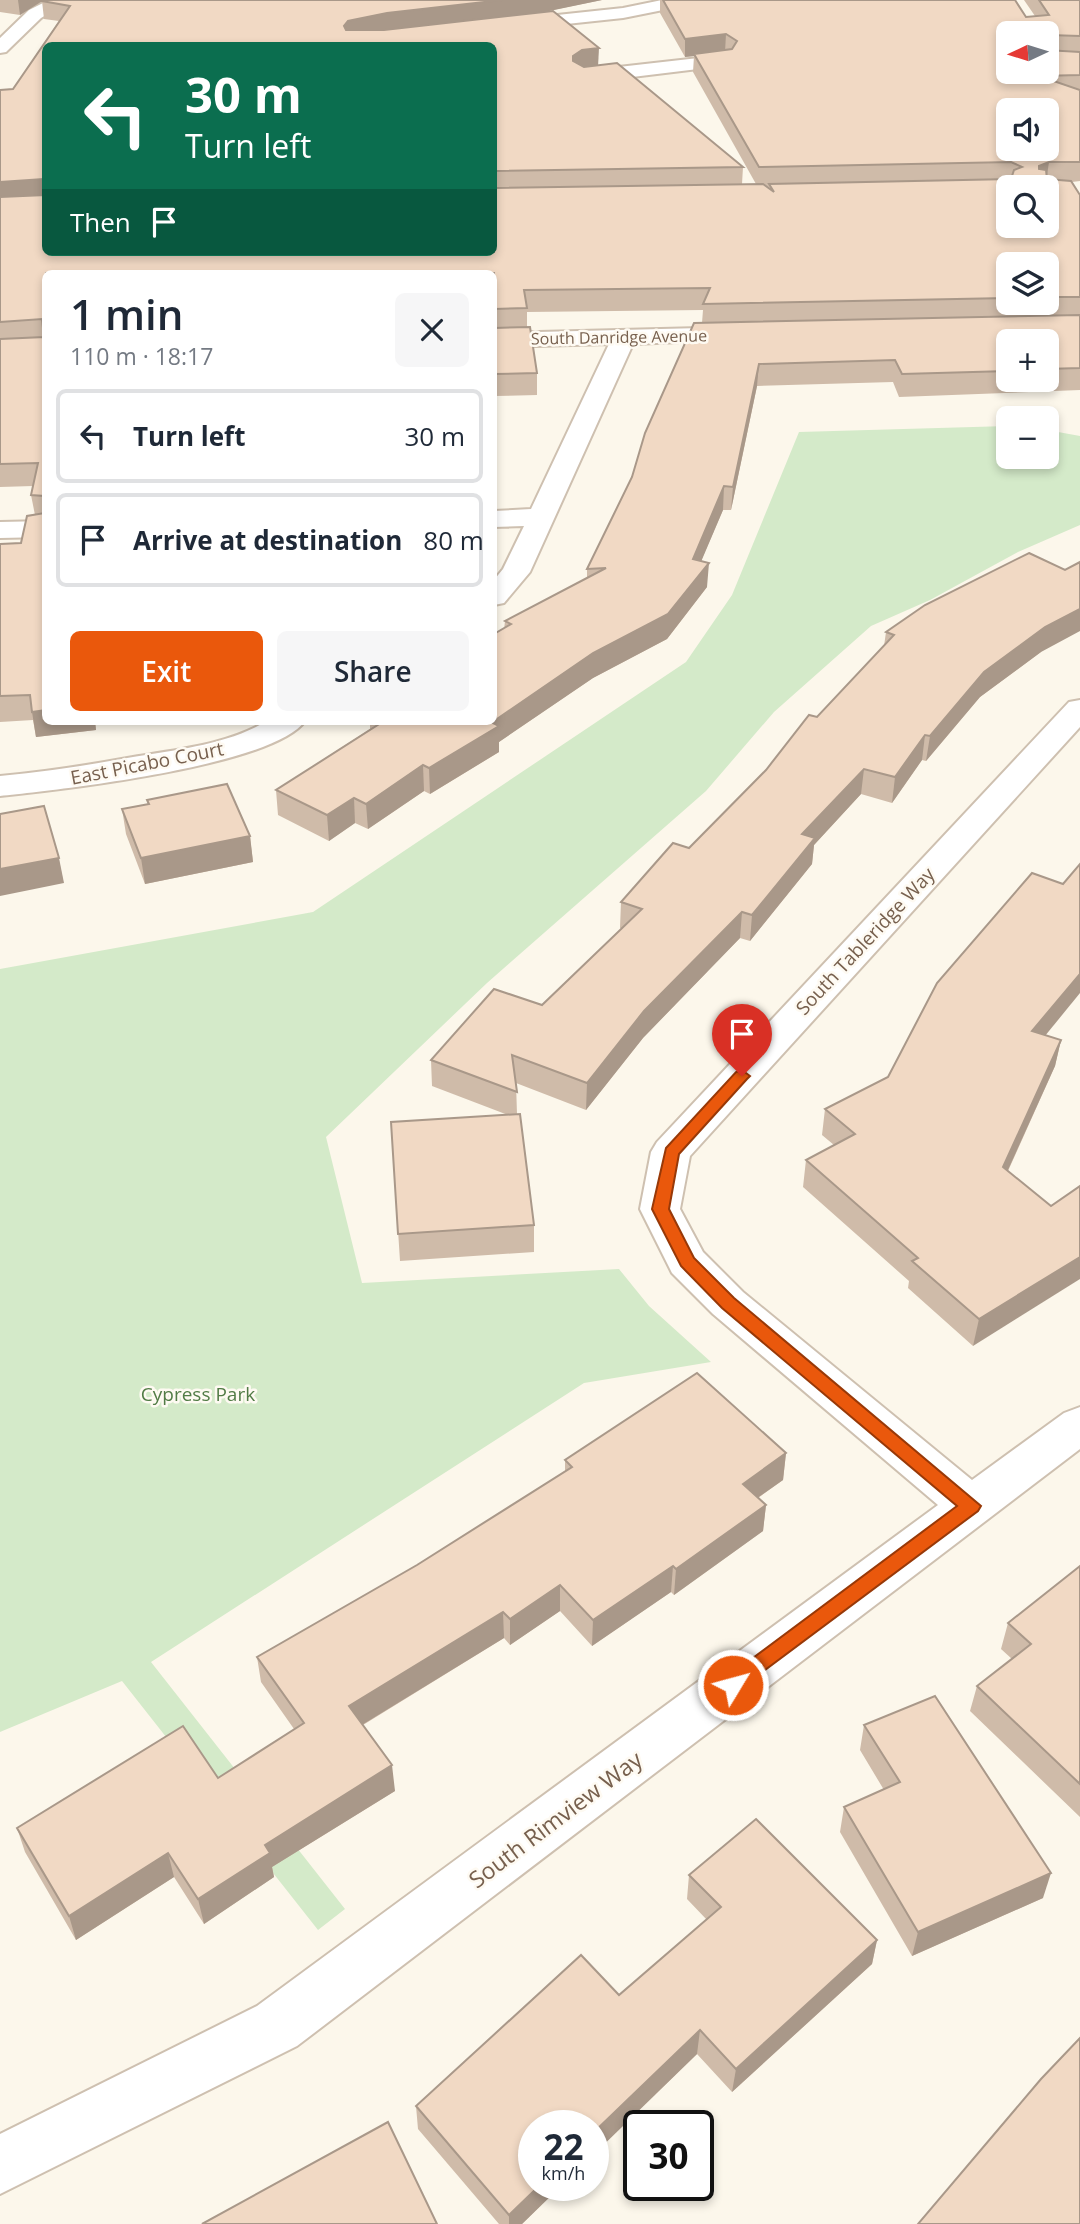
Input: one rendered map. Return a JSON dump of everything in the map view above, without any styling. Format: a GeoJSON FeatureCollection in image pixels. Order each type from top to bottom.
{"type":"FeatureCollection","features":[{"type":"Feature","properties":{"kind":"street"},"geometry":{"type":"LineString","coordinates":[[0,48],[35,15],[62,0]]}},
{"type":"Feature","properties":{"kind":"street"},"geometry":{"type":"LineString","coordinates":[[493,26],[597,15],[688,0]]}},
{"type":"Feature","properties":{"kind":"street"},"geometry":{"type":"LineString","coordinates":[[597,15],[617,33]]}},
{"type":"Feature","properties":{"kind":"street"},"geometry":{"type":"LineString","coordinates":[[637,51],[657,68]]}},
{"type":"Feature","properties":{"kind":"street"},"geometry":{"type":"LineString","coordinates":[[583,77],[725,61]]}},
{"type":"Feature","properties":{"kind":"street","name":"South Danridge Avenue"},"geometry":{"type":"LineString","coordinates":[[497,340],[762,334]]}},
{"type":"Feature","properties":{"kind":"street"},"geometry":{"type":"LineString","coordinates":[[497,594],[516,572],[624,337]]}},
{"type":"Feature","properties":{"kind":"street"},"geometry":{"type":"LineString","coordinates":[[497,519],[541,517]]}},
{"type":"Feature","properties":{"kind":"street"},"geometry":{"type":"LineString","coordinates":[[0,530],[42,529]]}},
{"type":"Feature","properties":{"kind":"street","name":"South Tableridge Way"},"geometry":{"type":"LineString","coordinates":[[971,1506],[728,1303],[687,1262],[660,1209],[671,1152],[1080,709]]}},
{"type":"Feature","properties":{"kind":"street","name":"East Picabo Court"},"geometry":{"type":"LineString","coordinates":[[0,786],[208,754],[257,740],[282,725]]}},
{"type":"Feature","properties":{"kind":"street","name":"South Rimview Way"},"geometry":{"type":"LineString","coordinates":[[0,2165],[278,2026],[1080,1425]]}},
{"type":"Feature","properties":{"kind":"green space","name":"Cypress Park"},"geometry":{"type":"Polygon","coordinates":[[[996,426],[996,469],[1059,469],[1059,432],[1080,436],[1080,525],[1018,552],[930,600],[871,626],[774,712],[706,791],[487,983],[326,1137],[362,1283],[619,1269],[649,1306],[711,1362],[584,1383],[151,1662],[345,1909],[318,1930],[122,1681],[0,1732],[0,969],[313,912],[686,662],[732,595],[799,432],[996,426]]]}},
{"type":"Feature","properties":{"kind":"building"},"geometry":{"type":"Polygon","coordinates":[[[44,0],[502,0],[387,13],[348,21],[344,26],[346,30],[384,30],[553,11],[599,48],[582,50],[573,56],[573,61],[584,67],[617,63],[743,167],[497,171],[497,42],[45,42],[70,6],[42,1],[44,0]]]}},
{"type":"Feature","properties":{"kind":"building"},"geometry":{"type":"Polygon","coordinates":[[[663,0],[1015,0],[1026,17],[1049,15],[1039,0],[1080,0],[1080,36],[1059,35],[1059,21],[996,21],[996,84],[1059,83],[1080,90],[1080,162],[1049,162],[1039,166],[1039,169],[1046,170],[1047,175],[1012,175],[1014,170],[1022,167],[1011,162],[759,167],[694,54],[732,49],[737,41],[726,34],[685,39],[663,0]]]}},
{"type":"Feature","properties":{"kind":"building"},"geometry":{"type":"Polygon","coordinates":[[[42,47],[42,179],[0,182],[0,90],[13,89],[42,47]]]}},
{"type":"Feature","properties":{"kind":"building"},"geometry":{"type":"Polygon","coordinates":[[[1059,51],[1080,52],[1080,75],[1059,76],[1059,51]]]}},
{"type":"Feature","properties":{"kind":"building"},"geometry":{"type":"Polygon","coordinates":[[[996,179],[996,238],[1059,238],[1059,180],[1071,181],[1080,195],[1080,297],[1059,297],[1059,252],[996,252],[996,298],[703,304],[710,288],[524,290],[527,308],[497,309],[497,270],[42,270],[42,319],[0,322],[0,197],[42,195],[42,256],[497,256],[497,188],[763,184],[774,192],[769,184],[996,179]]]}},
{"type":"Feature","properties":{"kind":"building"},"geometry":{"type":"Polygon","coordinates":[[[1080,315],[1080,368],[1059,369],[1059,329],[996,329],[996,371],[902,374],[895,360],[759,364],[733,487],[724,486],[693,559],[709,563],[668,614],[593,653],[497,719],[497,632],[511,624],[505,621],[606,568],[587,569],[632,477],[645,433],[694,323],[1080,315]]]}},
{"type":"Feature","properties":{"kind":"building"},"geometry":{"type":"Polygon","coordinates":[[[530,327],[537,373],[497,374],[497,328],[530,327]]]}},
{"type":"Feature","properties":{"kind":"building"},"geometry":{"type":"Polygon","coordinates":[[[42,337],[42,496],[31,495],[38,463],[0,464],[0,339],[42,337]]]}},
{"type":"Feature","properties":{"kind":"building"},"geometry":{"type":"Polygon","coordinates":[[[42,514],[42,711],[32,712],[30,695],[0,696],[0,544],[21,543],[27,516],[42,514]]]}},
{"type":"Feature","properties":{"kind":"building"},"geometry":{"type":"Polygon","coordinates":[[[1029,553],[1065,570],[1080,562],[1080,609],[1045,627],[984,672],[930,736],[925,735],[895,777],[864,769],[802,834],[815,838],[752,915],[742,912],[644,1011],[587,1083],[512,1055],[517,1092],[431,1060],[494,989],[542,1005],[642,909],[621,902],[673,843],[689,848],[766,770],[809,715],[817,717],[894,635],[886,632],[925,605],[1029,553]]]}},
{"type":"Feature","properties":{"kind":"building"},"geometry":{"type":"Polygon","coordinates":[[[378,725],[499,726],[429,768],[423,765],[366,804],[354,798],[327,815],[276,790],[378,725]]]}},
{"type":"Feature","properties":{"kind":"building"},"geometry":{"type":"Polygon","coordinates":[[[227,784],[250,836],[141,858],[122,809],[149,804],[147,800],[227,784]]]}},
{"type":"Feature","properties":{"kind":"building"},"geometry":{"type":"Polygon","coordinates":[[[44,806],[59,858],[0,869],[0,814],[44,806]]]}},
{"type":"Feature","properties":{"kind":"building"},"geometry":{"type":"Polygon","coordinates":[[[1080,864],[1080,974],[1032,1031],[1061,1040],[1003,1167],[1051,1206],[1080,1186],[1080,1257],[979,1319],[912,1261],[918,1258],[806,1160],[855,1134],[825,1109],[888,1077],[937,983],[1032,873],[1063,884],[1080,864]]]}},
{"type":"Feature","properties":{"kind":"building"},"geometry":{"type":"Polygon","coordinates":[[[520,1114],[534,1225],[398,1234],[391,1122],[520,1114]]]}},
{"type":"Feature","properties":{"kind":"building"},"geometry":{"type":"Polygon","coordinates":[[[697,1373],[786,1453],[743,1484],[766,1505],[676,1569],[673,1566],[593,1620],[560,1585],[510,1619],[503,1612],[349,1706],[392,1765],[265,1845],[270,1853],[198,1899],[168,1853],[69,1916],[17,1828],[183,1726],[218,1778],[304,1723],[257,1657],[417,1565],[572,1467],[565,1460],[697,1373]]]}},
{"type":"Feature","properties":{"kind":"building"},"geometry":{"type":"Polygon","coordinates":[[[1080,1566],[1080,1784],[977,1686],[1031,1644],[1008,1623],[1080,1566]]]}},
{"type":"Feature","properties":{"kind":"building"},"geometry":{"type":"Polygon","coordinates":[[[935,1696],[1051,1873],[918,1932],[844,1807],[900,1782],[864,1725],[935,1696]]]}},
{"type":"Feature","properties":{"kind":"building"},"geometry":{"type":"Polygon","coordinates":[[[756,1819],[877,1940],[736,2069],[700,2030],[609,2118],[609,2110],[518,2110],[518,2201],[523,2201],[509,2215],[416,2106],[581,1955],[619,1995],[721,1907],[689,1875],[756,1819]]]}},
{"type":"Feature","properties":{"kind":"building"},"geometry":{"type":"Polygon","coordinates":[[[1080,2038],[1080,2224],[918,2224],[1041,2079],[1080,2038]]]}},
{"type":"Feature","properties":{"kind":"building"},"geometry":{"type":"Polygon","coordinates":[[[388,2122],[437,2224],[202,2224],[388,2122]]]}},
{"type":"Feature","properties":{"kind":"route"},"geometry":{"type":"LineString","coordinates":[[733,1685],[971,1506],[728,1303],[687,1262],[660,1209],[671,1152],[742,1076]]}}]}
